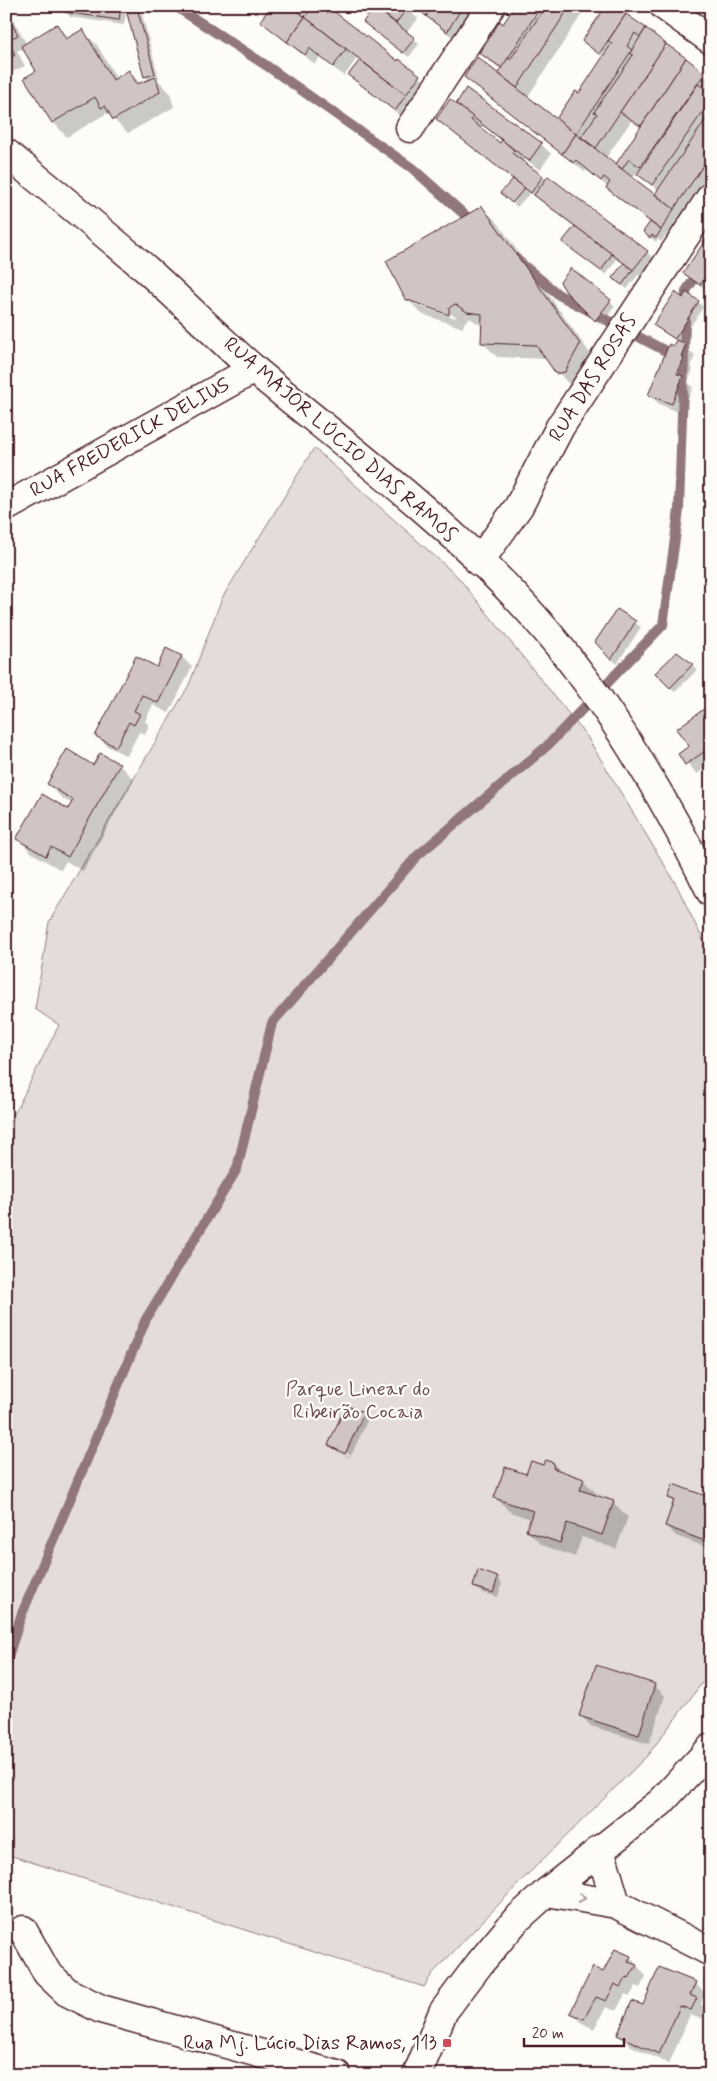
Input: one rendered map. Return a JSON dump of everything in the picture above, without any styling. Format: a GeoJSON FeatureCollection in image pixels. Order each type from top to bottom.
{"type":"FeatureCollection","features":[{"type":"Feature","properties":{"kind":"street"},"geometry":{"type":"LineString","coordinates":[[410,128],[490,6]]}},
{"type":"Feature","properties":{"kind":"street"},"geometry":{"type":"LineString","coordinates":[[664,6],[711,40]]}},
{"type":"Feature","properties":{"kind":"street","name":"RUA MAJOR LÚCIO DIAS RAMOS"},"geometry":{"type":"LineString","coordinates":[[6,153],[146,269],[254,369],[396,484],[518,599],[582,675],[612,716],[691,853],[711,892]]}},
{"type":"Feature","properties":{"kind":"street","name":"RUA DAS ROSAS"},"geometry":{"type":"LineString","coordinates":[[479,562],[519,506],[560,427],[711,197]]}},
{"type":"Feature","properties":{"kind":"street","name":"RUA FREDERICK DELIUS"},"geometry":{"type":"LineString","coordinates":[[6,507],[254,369]]}},
{"type":"Feature","properties":{"kind":"street"},"geometry":{"type":"LineString","coordinates":[[417,2075],[443,2012],[516,1920],[547,1892],[661,1802],[711,1748]]}},
{"type":"Feature","properties":{"kind":"street"},"geometry":{"type":"LineString","coordinates":[[600,1849],[616,1904]]}},
{"type":"Feature","properties":{"kind":"street"},"geometry":{"type":"LineString","coordinates":[[547,1892],[616,1904],[711,1952]]}},
{"type":"Feature","properties":{"kind":"street"},"geometry":{"type":"LineString","coordinates":[[23,1930],[47,1973],[67,1992],[101,2009],[337,2075]]}},
{"type":"Feature","properties":{"kind":"green space","name":"Parque Linear do Ribeirão Cocaia"},"geometry":{"type":"Polygon","coordinates":[[[314,448],[458,577],[586,735],[676,884],[711,957],[711,1671],[647,1756],[522,1880],[432,1974],[424,1987],[6,1854],[6,1130],[59,1025],[35,1009],[49,922],[189,685],[222,598],[314,448]]]}},
{"type":"Feature","properties":{"kind":"building"},"geometry":{"type":"Polygon","coordinates":[[[64,6],[121,6],[119,20],[64,12],[64,6]]]}},
{"type":"Feature","properties":{"kind":"building"},"geometry":{"type":"Polygon","coordinates":[[[125,6],[137,8],[155,74],[144,77],[125,6]]]}},
{"type":"Feature","properties":{"kind":"building"},"geometry":{"type":"Polygon","coordinates":[[[271,6],[292,6],[305,17],[287,42],[260,21],[271,6]]]}},
{"type":"Feature","properties":{"kind":"building"},"geometry":{"type":"Polygon","coordinates":[[[292,6],[313,6],[305,17],[292,6]]]}},
{"type":"Feature","properties":{"kind":"building"},"geometry":{"type":"Polygon","coordinates":[[[313,6],[327,6],[398,61],[399,59],[420,75],[406,95],[305,17],[313,6]]]}},
{"type":"Feature","properties":{"kind":"building"},"geometry":{"type":"Polygon","coordinates":[[[374,6],[407,6],[396,23],[374,6]]]}},
{"type":"Feature","properties":{"kind":"building"},"geometry":{"type":"Polygon","coordinates":[[[414,6],[433,6],[426,16],[414,6]]]}},
{"type":"Feature","properties":{"kind":"building"},"geometry":{"type":"Polygon","coordinates":[[[433,6],[463,6],[447,32],[426,16],[433,6]]]}},
{"type":"Feature","properties":{"kind":"building"},"geometry":{"type":"Polygon","coordinates":[[[515,6],[541,6],[502,68],[479,53],[500,21],[503,24],[515,6]]]}},
{"type":"Feature","properties":{"kind":"building"},"geometry":{"type":"Polygon","coordinates":[[[546,6],[570,6],[517,88],[498,73],[508,58],[510,60],[546,6]]]}},
{"type":"Feature","properties":{"kind":"building"},"geometry":{"type":"Polygon","coordinates":[[[606,6],[617,6],[626,14],[599,54],[582,41],[606,6]]]}},
{"type":"Feature","properties":{"kind":"building"},"geometry":{"type":"Polygon","coordinates":[[[374,7],[415,38],[403,53],[363,22],[374,7]]]}},
{"type":"Feature","properties":{"kind":"building"},"geometry":{"type":"Polygon","coordinates":[[[6,13],[18,35],[8,40],[15,55],[6,60],[6,13]]]}},
{"type":"Feature","properties":{"kind":"building"},"geometry":{"type":"Polygon","coordinates":[[[626,14],[646,28],[640,37],[635,33],[627,46],[632,50],[576,134],[556,119],[575,91],[579,93],[612,43],[608,41],[626,14]]]}},
{"type":"Feature","properties":{"kind":"building"},"geometry":{"type":"Polygon","coordinates":[[[305,17],[346,49],[333,67],[309,48],[305,55],[287,42],[305,17]]]}},
{"type":"Feature","properties":{"kind":"building"},"geometry":{"type":"Polygon","coordinates":[[[57,24],[66,39],[83,29],[113,80],[129,70],[137,84],[156,77],[160,92],[113,120],[105,106],[101,108],[95,97],[52,123],[24,78],[36,71],[21,46],[57,24]]]}},
{"type":"Feature","properties":{"kind":"building"},"geometry":{"type":"Polygon","coordinates":[[[646,28],[666,44],[596,148],[581,137],[597,114],[594,112],[633,55],[630,53],[646,28]]]}},
{"type":"Feature","properties":{"kind":"building"},"geometry":{"type":"Polygon","coordinates":[[[666,44],[686,58],[641,126],[620,112],[666,44]]]}},
{"type":"Feature","properties":{"kind":"building"},"geometry":{"type":"Polygon","coordinates":[[[477,57],[576,134],[562,154],[464,77],[477,57]]]}},
{"type":"Feature","properties":{"kind":"building"},"geometry":{"type":"Polygon","coordinates":[[[686,58],[705,73],[640,167],[629,159],[622,169],[616,164],[686,58]]]}},
{"type":"Feature","properties":{"kind":"building"},"geometry":{"type":"Polygon","coordinates":[[[360,60],[406,95],[395,111],[348,75],[360,60]]]}},
{"type":"Feature","properties":{"kind":"building"},"geometry":{"type":"Polygon","coordinates":[[[698,84],[711,92],[711,100],[652,185],[637,174],[698,84]]]}},
{"type":"Feature","properties":{"kind":"building"},"geometry":{"type":"Polygon","coordinates":[[[466,88],[542,143],[529,161],[456,104],[466,88]]]}},
{"type":"Feature","properties":{"kind":"building"},"geometry":{"type":"Polygon","coordinates":[[[450,99],[473,117],[471,120],[500,143],[502,140],[514,150],[512,153],[543,176],[531,193],[436,119],[450,99]]]}},
{"type":"Feature","properties":{"kind":"building"},"geometry":{"type":"Polygon","coordinates":[[[711,112],[711,154],[674,209],[655,194],[711,112]]]}},
{"type":"Feature","properties":{"kind":"building"},"geometry":{"type":"Polygon","coordinates":[[[576,134],[674,209],[661,230],[606,188],[610,182],[604,177],[601,181],[576,160],[574,163],[562,154],[576,134]]]}},
{"type":"Feature","properties":{"kind":"building"},"geometry":{"type":"Polygon","coordinates":[[[548,176],[648,251],[633,270],[534,195],[548,176]]]}},
{"type":"Feature","properties":{"kind":"building"},"geometry":{"type":"Polygon","coordinates":[[[513,179],[525,188],[512,203],[500,193],[513,179]]]}},
{"type":"Feature","properties":{"kind":"building"},"geometry":{"type":"Polygon","coordinates":[[[482,206],[580,344],[565,372],[556,374],[536,345],[481,343],[482,314],[467,312],[455,304],[449,308],[449,315],[405,299],[386,261],[482,206]]]}},
{"type":"Feature","properties":{"kind":"building"},"geometry":{"type":"Polygon","coordinates":[[[650,222],[661,230],[656,238],[652,235],[650,238],[643,232],[650,222]]]}},
{"type":"Feature","properties":{"kind":"building"},"geometry":{"type":"Polygon","coordinates":[[[575,226],[612,254],[601,271],[562,242],[575,226]]]}},
{"type":"Feature","properties":{"kind":"building"},"geometry":{"type":"Polygon","coordinates":[[[711,232],[711,269],[700,285],[683,273],[711,232]]]}},
{"type":"Feature","properties":{"kind":"building"},"geometry":{"type":"Polygon","coordinates":[[[624,263],[633,270],[622,285],[612,278],[624,263]]]}},
{"type":"Feature","properties":{"kind":"building"},"geometry":{"type":"Polygon","coordinates":[[[571,268],[611,300],[595,321],[566,292],[560,282],[571,268]]]}},
{"type":"Feature","properties":{"kind":"building"},"geometry":{"type":"Polygon","coordinates":[[[675,292],[683,298],[686,292],[699,301],[675,339],[653,325],[675,292]]]}},
{"type":"Feature","properties":{"kind":"building"},"geometry":{"type":"Polygon","coordinates":[[[676,340],[686,344],[681,356],[684,358],[677,374],[683,376],[672,404],[648,395],[669,344],[673,346],[676,340]]]}},
{"type":"Feature","properties":{"kind":"building"},"geometry":{"type":"Polygon","coordinates":[[[617,609],[636,621],[611,660],[595,642],[617,609]]]}},
{"type":"Feature","properties":{"kind":"building"},"geometry":{"type":"Polygon","coordinates":[[[166,648],[182,656],[158,703],[142,695],[134,711],[140,714],[134,725],[129,722],[116,747],[95,736],[136,656],[157,667],[166,648]]]}},
{"type":"Feature","properties":{"kind":"building"},"geometry":{"type":"Polygon","coordinates":[[[677,652],[693,664],[670,688],[655,673],[677,652]]]}},
{"type":"Feature","properties":{"kind":"building"},"geometry":{"type":"Polygon","coordinates":[[[711,704],[711,747],[685,765],[678,754],[689,746],[676,729],[711,704]]]}},
{"type":"Feature","properties":{"kind":"building"},"geometry":{"type":"Polygon","coordinates":[[[67,749],[93,765],[100,753],[120,764],[68,857],[51,847],[46,856],[16,839],[42,794],[68,809],[73,800],[47,784],[67,749]]]}},
{"type":"Feature","properties":{"kind":"building"},"geometry":{"type":"Polygon","coordinates":[[[346,1405],[364,1413],[345,1454],[328,1445],[346,1405]]]}},
{"type":"Feature","properties":{"kind":"building"},"geometry":{"type":"Polygon","coordinates":[[[546,1460],[554,1463],[553,1468],[584,1479],[580,1490],[614,1501],[602,1535],[567,1523],[560,1543],[526,1531],[533,1511],[494,1498],[505,1467],[526,1474],[531,1461],[543,1465],[546,1460]]]}},
{"type":"Feature","properties":{"kind":"building"},"geometry":{"type":"Polygon","coordinates":[[[673,1484],[711,1498],[710,1543],[665,1526],[674,1500],[668,1498],[673,1484]]]}},
{"type":"Feature","properties":{"kind":"building"},"geometry":{"type":"Polygon","coordinates":[[[478,1570],[498,1577],[493,1593],[473,1587],[478,1570]]]}},
{"type":"Feature","properties":{"kind":"building"},"geometry":{"type":"Polygon","coordinates":[[[596,1665],[655,1684],[639,1735],[579,1716],[596,1665]]]}},
{"type":"Feature","properties":{"kind":"building"},"geometry":{"type":"Polygon","coordinates":[[[615,1949],[631,1956],[628,1962],[637,1965],[629,1978],[626,1977],[620,1987],[615,1984],[606,2001],[596,1997],[584,2019],[570,2013],[593,1967],[603,1972],[615,1949]]]}},
{"type":"Feature","properties":{"kind":"building"},"geometry":{"type":"Polygon","coordinates":[[[659,1967],[696,1982],[690,1995],[697,1998],[691,2010],[680,2006],[659,2054],[617,2035],[632,2001],[643,2005],[659,1967]]]}},
{"type":"Feature","properties":{"kind":"waterway"},"geometry":{"type":"LineString","coordinates":[[175,6],[267,66],[412,168],[475,224]]}},
{"type":"Feature","properties":{"kind":"waterway"},"geometry":{"type":"LineString","coordinates":[[515,258],[559,295],[677,357]]}},
{"type":"Feature","properties":{"kind":"waterway"},"geometry":{"type":"LineString","coordinates":[[6,1663],[21,1616],[146,1319],[237,1169],[272,1023],[417,856],[547,746],[663,625],[679,510],[686,291],[700,270]]}},
{"type":"Feature","properties":{"kind":"place","name":"Rua Mj. Lúcio Dias Ramos, 113"},"geometry":{"type":"Point","coordinates":[447,2043]}}]}
